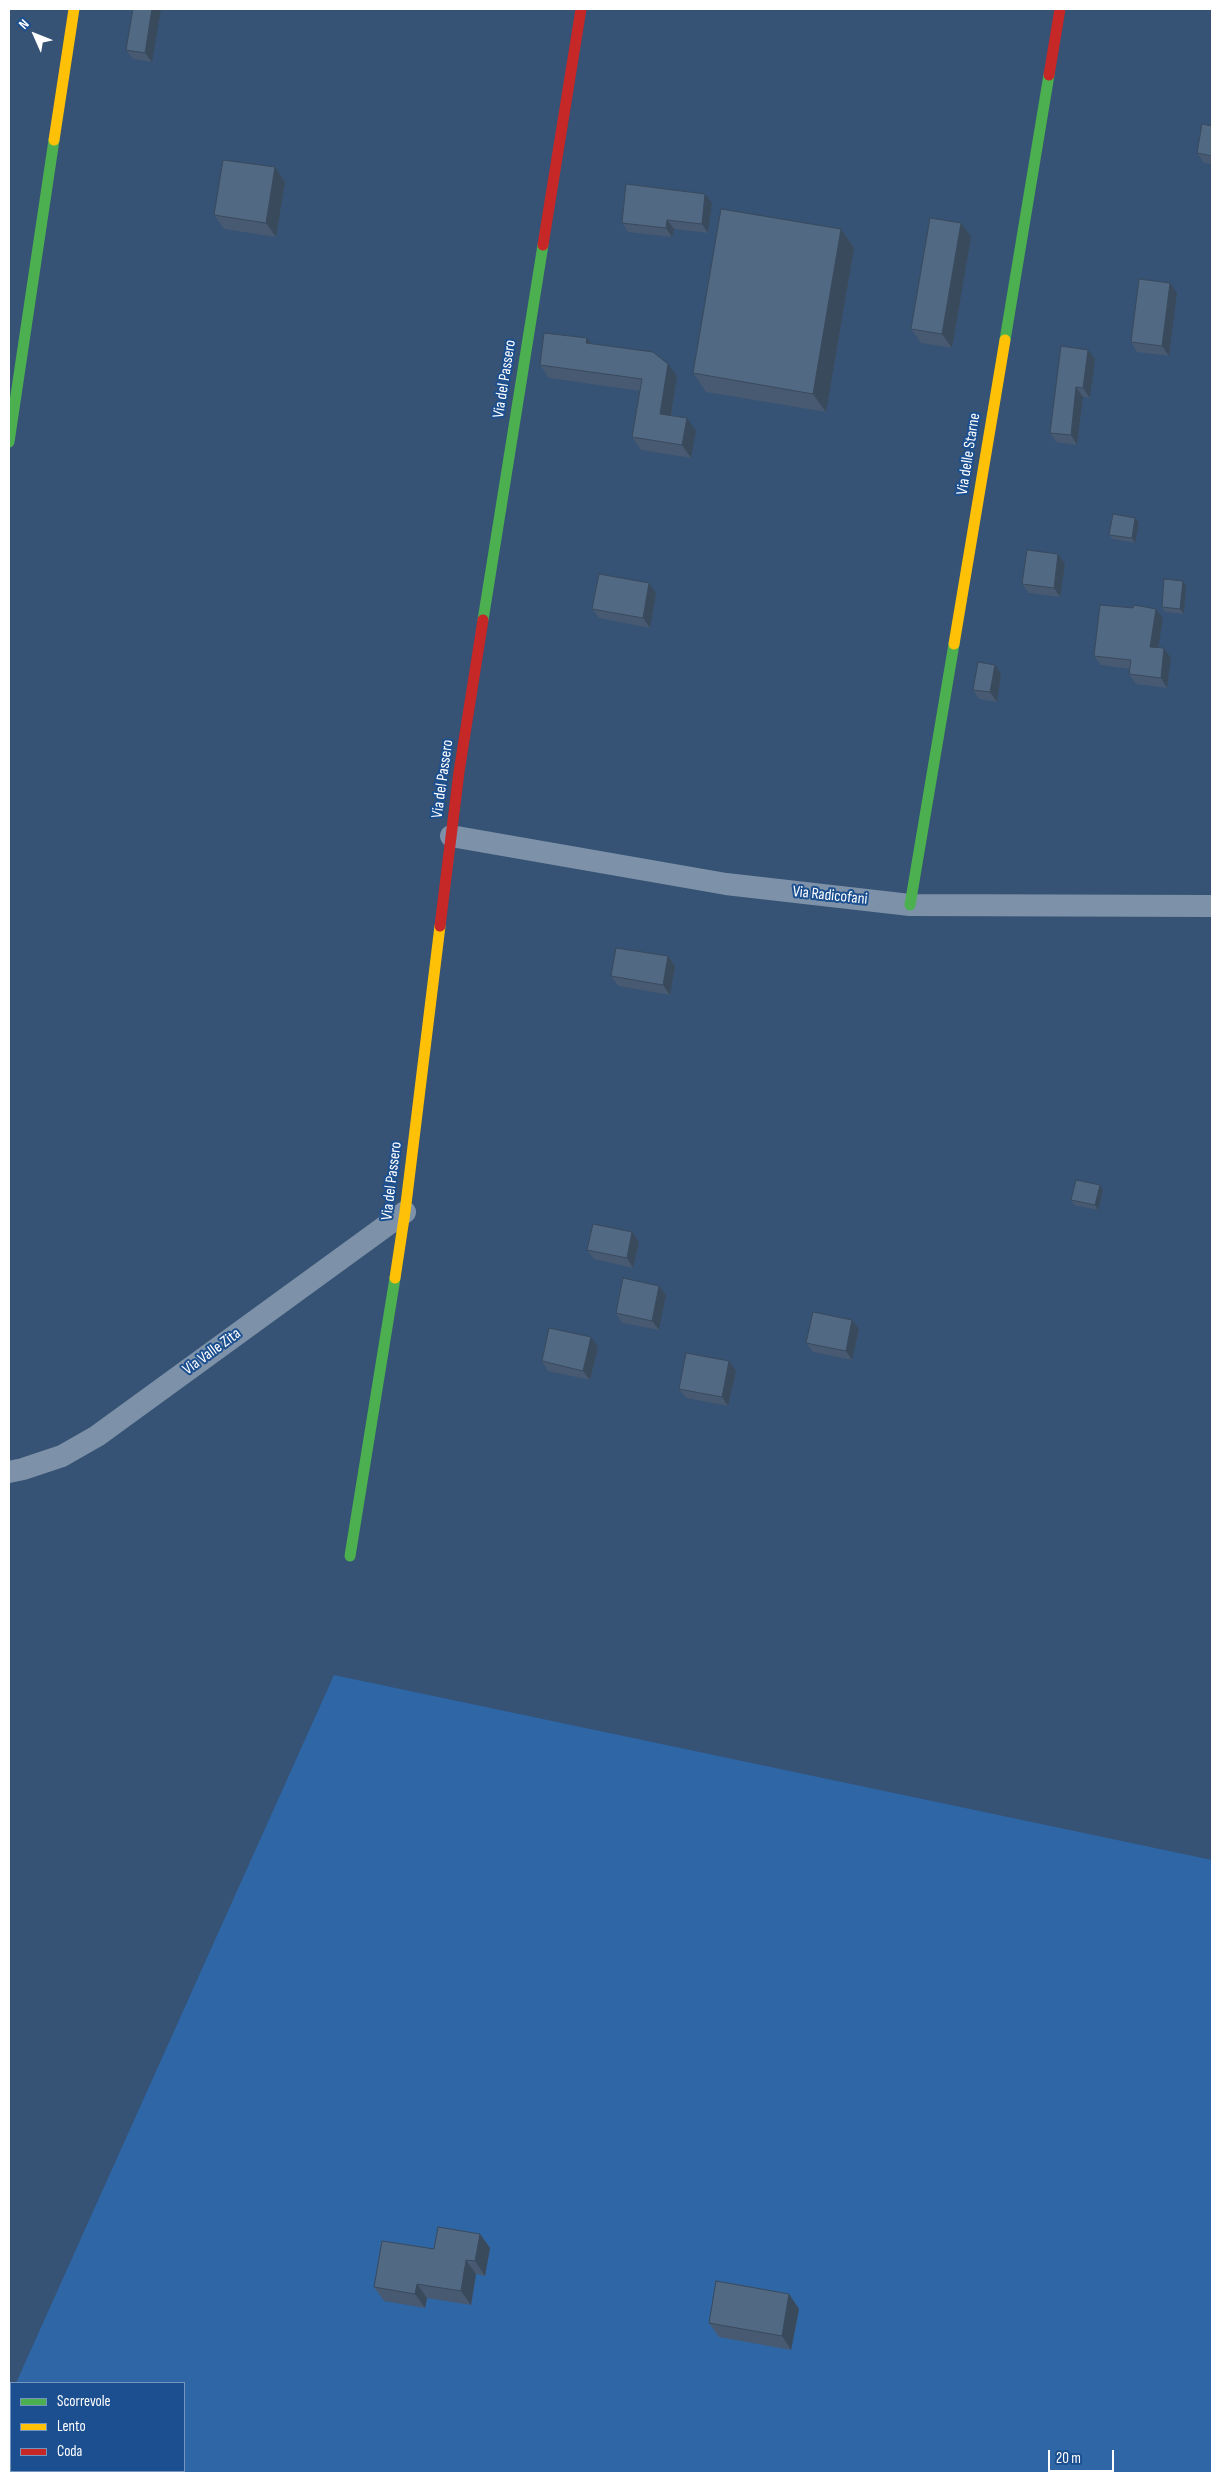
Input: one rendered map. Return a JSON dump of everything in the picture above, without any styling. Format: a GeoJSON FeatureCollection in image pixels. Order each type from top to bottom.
{"type":"FeatureCollection","features":[{"type":"Feature","properties":{"kind":"street"},"geometry":{"type":"LineString","coordinates":[[9,442],[74,9]]}},
{"type":"Feature","properties":{"kind":"street","name":"Via del Passero"},"geometry":{"type":"LineString","coordinates":[[350,1556],[404,1212],[461,762],[580,9]]}},
{"type":"Feature","properties":{"kind":"street","name":"Via delle Starne"},"geometry":{"type":"LineString","coordinates":[[910,905],[1060,9]]}},
{"type":"Feature","properties":{"kind":"street","name":"Via Radicofani"},"geometry":{"type":"LineString","coordinates":[[451,836],[726,884],[910,905],[1212,906]]}},
{"type":"Feature","properties":{"kind":"street","name":"Via Valle Zita"},"geometry":{"type":"LineString","coordinates":[[9,1472],[62,1456],[96,1436],[404,1212]]}},
{"type":"Feature","properties":{"kind":"shaded area"},"geometry":{"type":"Polygon","coordinates":[[[334,1675],[1212,1860],[1212,2473],[9,2473],[10,2398],[10,2472],[185,2472],[185,2382],[16,2382],[334,1675]]]}},
{"type":"Feature","properties":{"kind":"building"},"geometry":{"type":"Polygon","coordinates":[[[133,9],[152,9],[145,53],[126,50],[133,9]]]}},
{"type":"Feature","properties":{"kind":"building"},"geometry":{"type":"Polygon","coordinates":[[[1202,124],[1212,126],[1212,156],[1197,153],[1202,124]]]}},
{"type":"Feature","properties":{"kind":"building"},"geometry":{"type":"Polygon","coordinates":[[[223,160],[275,167],[266,223],[214,215],[223,160]]]}},
{"type":"Feature","properties":{"kind":"building"},"geometry":{"type":"Polygon","coordinates":[[[626,184],[705,194],[702,224],[667,220],[666,228],[622,223],[626,184]]]}},
{"type":"Feature","properties":{"kind":"building"},"geometry":{"type":"Polygon","coordinates":[[[721,209],[841,229],[813,394],[693,373],[721,209]]]}},
{"type":"Feature","properties":{"kind":"building"},"geometry":{"type":"Polygon","coordinates":[[[930,218],[961,223],[942,334],[911,329],[930,218]]]}},
{"type":"Feature","properties":{"kind":"building"},"geometry":{"type":"Polygon","coordinates":[[[1139,279],[1170,283],[1162,346],[1131,342],[1139,279]]]}},
{"type":"Feature","properties":{"kind":"building"},"geometry":{"type":"Polygon","coordinates":[[[544,333],[587,338],[586,343],[653,352],[668,364],[660,414],[687,418],[682,445],[632,437],[642,379],[540,365],[544,333]]]}},
{"type":"Feature","properties":{"kind":"building"},"geometry":{"type":"Polygon","coordinates":[[[1061,346],[1088,350],[1083,388],[1076,387],[1071,435],[1050,433],[1061,346]]]}},
{"type":"Feature","properties":{"kind":"building"},"geometry":{"type":"Polygon","coordinates":[[[1113,514],[1135,518],[1132,538],[1109,535],[1113,514]]]}},
{"type":"Feature","properties":{"kind":"building"},"geometry":{"type":"Polygon","coordinates":[[[1027,550],[1058,554],[1054,588],[1022,584],[1027,550]]]}},
{"type":"Feature","properties":{"kind":"building"},"geometry":{"type":"Polygon","coordinates":[[[599,574],[649,583],[643,618],[592,609],[599,574]]]}},
{"type":"Feature","properties":{"kind":"building"},"geometry":{"type":"Polygon","coordinates":[[[1164,579],[1183,581],[1180,609],[1162,607],[1164,579]]]}},
{"type":"Feature","properties":{"kind":"building"},"geometry":{"type":"Polygon","coordinates":[[[1100,605],[1133,608],[1134,605],[1156,609],[1150,647],[1164,648],[1161,678],[1129,674],[1131,660],[1094,656],[1100,605]]]}},
{"type":"Feature","properties":{"kind":"building"},"geometry":{"type":"Polygon","coordinates":[[[978,662],[995,665],[990,692],[973,690],[978,662]]]}},
{"type":"Feature","properties":{"kind":"building"},"geometry":{"type":"Polygon","coordinates":[[[616,948],[668,956],[663,985],[611,976],[616,948]]]}},
{"type":"Feature","properties":{"kind":"building"},"geometry":{"type":"Polygon","coordinates":[[[1076,1180],[1100,1185],[1095,1205],[1071,1200],[1076,1180]]]}},
{"type":"Feature","properties":{"kind":"building"},"geometry":{"type":"Polygon","coordinates":[[[593,1224],[632,1232],[627,1258],[587,1250],[593,1224]]]}},
{"type":"Feature","properties":{"kind":"building"},"geometry":{"type":"Polygon","coordinates":[[[623,1278],[659,1286],[652,1321],[616,1313],[623,1278]]]}},
{"type":"Feature","properties":{"kind":"building"},"geometry":{"type":"Polygon","coordinates":[[[813,1312],[852,1320],[846,1351],[806,1343],[813,1312]]]}},
{"type":"Feature","properties":{"kind":"building"},"geometry":{"type":"Polygon","coordinates":[[[549,1328],[591,1337],[583,1371],[542,1361],[549,1328]]]}},
{"type":"Feature","properties":{"kind":"building"},"geometry":{"type":"Polygon","coordinates":[[[686,1353],[729,1361],[722,1397],[679,1389],[686,1353]]]}},
{"type":"Feature","properties":{"kind":"building"},"geometry":{"type":"Polygon","coordinates":[[[438,2227],[480,2234],[475,2261],[466,2260],[461,2291],[417,2284],[415,2294],[374,2287],[382,2241],[434,2249],[438,2227]]]}},
{"type":"Feature","properties":{"kind":"building"},"geometry":{"type":"Polygon","coordinates":[[[716,2281],[789,2294],[782,2336],[709,2323],[716,2281]]]}},
{"type":"Feature","properties":{"kind":"traffic: fast"},"geometry":{"type":"LineString","coordinates":[[1005,340],[1049,75]]}},
{"type":"Feature","properties":{"kind":"traffic: fast"},"geometry":{"type":"LineString","coordinates":[[9,442],[54,140]]}},
{"type":"Feature","properties":{"kind":"traffic: fast"},"geometry":{"type":"LineString","coordinates":[[483,620],[543,245]]}},
{"type":"Feature","properties":{"kind":"traffic: fast"},"geometry":{"type":"LineString","coordinates":[[910,905],[954,644]]}},
{"type":"Feature","properties":{"kind":"traffic: fast"},"geometry":{"type":"LineString","coordinates":[[350,1556],[395,1278]]}},
{"type":"Feature","properties":{"kind":"traffic: slow"},"geometry":{"type":"LineString","coordinates":[[54,140],[74,9]]}},
{"type":"Feature","properties":{"kind":"traffic: slow"},"geometry":{"type":"LineString","coordinates":[[954,644],[1005,340]]}},
{"type":"Feature","properties":{"kind":"traffic: slow"},"geometry":{"type":"LineString","coordinates":[[395,1278],[405,1212],[440,926]]}},
{"type":"Feature","properties":{"kind":"traffic: jam"},"geometry":{"type":"LineString","coordinates":[[543,245],[581,9]]}},
{"type":"Feature","properties":{"kind":"traffic: jam"},"geometry":{"type":"LineString","coordinates":[[1049,75],[1060,9]]}},
{"type":"Feature","properties":{"kind":"traffic: jam"},"geometry":{"type":"LineString","coordinates":[[440,926],[459,772],[483,620]]}}]}
